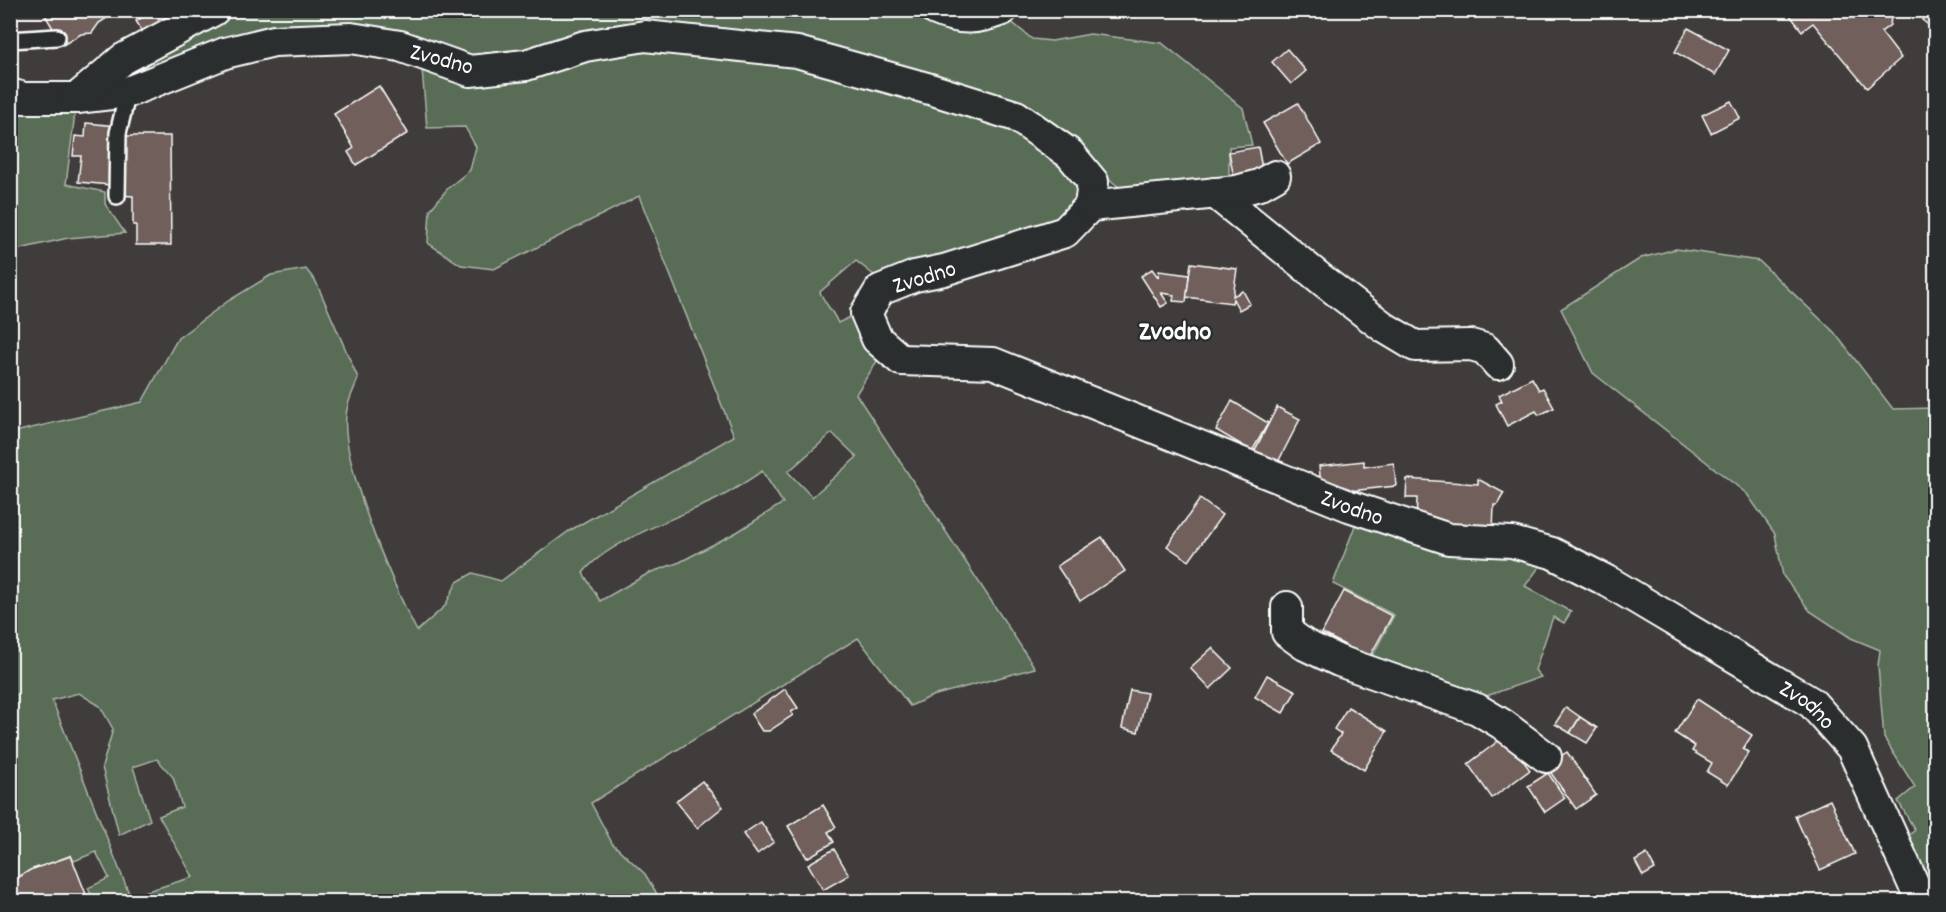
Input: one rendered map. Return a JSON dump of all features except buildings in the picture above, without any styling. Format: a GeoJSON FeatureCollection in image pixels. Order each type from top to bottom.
{"type":"FeatureCollection","features":[{"type":"Feature","properties":{"kind":"street"},"geometry":{"type":"LineString","coordinates":[[77,98],[123,59],[214,10]]}},
{"type":"Feature","properties":{"kind":"street"},"geometry":{"type":"LineString","coordinates":[[936,10],[961,19],[978,19],[1002,10]]}},
{"type":"Feature","properties":{"kind":"street","name":"Zvodno"},"geometry":{"type":"LineString","coordinates":[[10,94],[24,99],[77,98],[128,92],[225,53],[274,41],[351,38],[400,46],[470,70],[526,65],[585,46],[645,36],[797,52],[1016,116],[1070,154],[1093,182],[1090,206],[1065,232],[944,270],[915,276],[880,290],[866,313],[877,339],[901,360],[993,363],[1349,506],[1449,539],[1512,542],[1552,553],[1609,582],[1812,703],[1852,748],[1912,883],[1924,902]]}},
{"type":"Feature","properties":{"kind":"street"},"geometry":{"type":"LineString","coordinates":[[1090,206],[1215,194],[1259,185],[1275,176]]}},
{"type":"Feature","properties":{"kind":"street"},"geometry":{"type":"LineString","coordinates":[[1215,194],[1351,302],[1415,346],[1471,345],[1485,349],[1498,364]]}},
{"type":"Feature","properties":{"kind":"street"},"geometry":{"type":"LineString","coordinates":[[1287,607],[1287,632],[1305,645],[1349,665],[1477,709],[1502,724],[1546,757]]}},
{"type":"Feature","properties":{"kind":"lane"},"geometry":{"type":"LineString","coordinates":[[10,40],[57,37]]}},
{"type":"Feature","properties":{"kind":"lane"},"geometry":{"type":"LineString","coordinates":[[117,196],[118,133],[128,92]]}},
{"type":"Feature","properties":{"kind":"green space"},"geometry":{"type":"Polygon","coordinates":[[[231,11],[918,11],[934,21],[1009,20],[1032,39],[1052,41],[1090,34],[1162,43],[1243,108],[1252,145],[1229,147],[1229,189],[1136,197],[1116,185],[1062,135],[710,32],[480,62],[378,36],[114,86],[211,20],[231,11]]]}},
{"type":"Feature","properties":{"kind":"green space"},"geometry":{"type":"Polygon","coordinates":[[[637,48],[798,62],[953,106],[1037,139],[1085,194],[1074,215],[879,279],[856,261],[820,292],[838,323],[860,312],[879,358],[856,394],[1035,668],[932,696],[910,706],[858,638],[591,803],[612,843],[645,874],[661,901],[144,901],[141,893],[193,877],[159,816],[182,807],[173,777],[157,759],[133,767],[150,820],[119,835],[102,767],[113,729],[100,706],[79,693],[52,700],[132,901],[94,901],[88,888],[109,878],[96,852],[74,861],[71,855],[11,879],[10,433],[142,402],[178,338],[228,301],[271,275],[306,269],[316,282],[358,378],[347,409],[346,430],[350,457],[369,521],[417,631],[445,606],[457,582],[473,573],[501,581],[569,531],[734,436],[639,196],[494,269],[461,265],[428,243],[430,210],[448,188],[470,170],[476,147],[465,127],[427,128],[422,69],[584,56],[637,48]],[[832,433],[788,472],[812,497],[857,457],[832,433]],[[762,471],[715,500],[625,541],[594,562],[583,573],[600,601],[649,573],[680,562],[737,532],[783,503],[762,471]]]}},
{"type":"Feature","properties":{"kind":"green space"},"geometry":{"type":"Polygon","coordinates":[[[11,111],[75,113],[66,184],[105,192],[105,204],[125,233],[68,238],[11,251],[11,111]]]}},
{"type":"Feature","properties":{"kind":"green space"},"geometry":{"type":"Polygon","coordinates":[[[1676,249],[1759,261],[1834,332],[1893,409],[1935,408],[1935,901],[1901,842],[1915,830],[1898,801],[1915,787],[1884,738],[1878,666],[1880,650],[1851,638],[1810,611],[1783,576],[1775,534],[1747,494],[1593,373],[1561,309],[1641,258],[1676,249]]]}},
{"type":"Feature","properties":{"kind":"green space"},"geometry":{"type":"Polygon","coordinates":[[[1357,520],[1546,558],[1525,586],[1571,612],[1564,623],[1553,617],[1535,670],[1541,677],[1472,701],[1367,666],[1394,615],[1333,584],[1357,520]]]}},
{"type":"Feature","properties":{"kind":"district","name":"Zvodno"},"geometry":{"type":"Point","coordinates":[1175,330]}}]}
